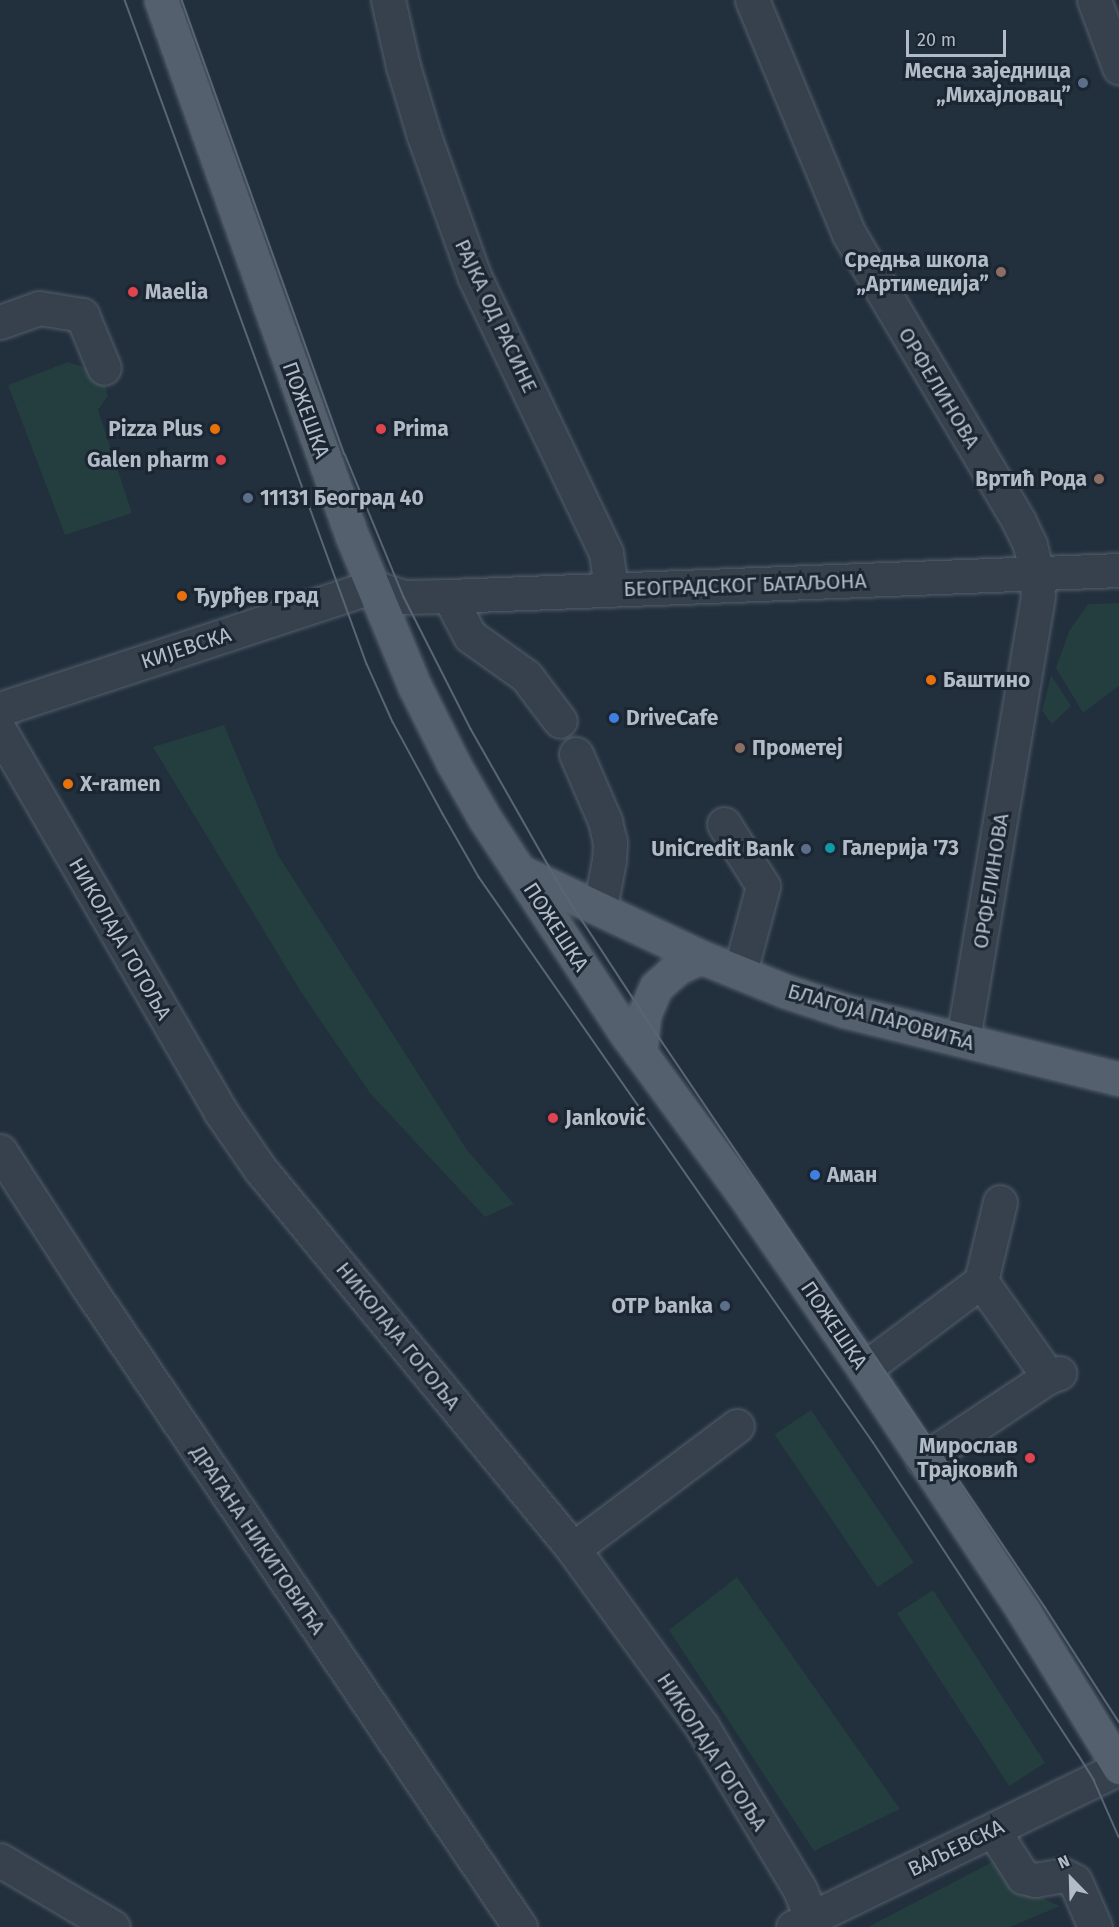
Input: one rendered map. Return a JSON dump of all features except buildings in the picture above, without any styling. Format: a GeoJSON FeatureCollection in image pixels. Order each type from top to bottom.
{"type":"FeatureCollection","features":[{"type":"Feature","properties":{"kind":"main road","name":"ПОЖЕШКА"},"geometry":{"type":"LineString","coordinates":[[161,0],[297,388],[372,587],[415,687],[453,763],[485,819],[640,1053],[742,1192],[924,1460],[1024,1612],[1119,1767]]}},
{"type":"Feature","properties":{"kind":"main road","name":"БЛАГОЈА ПАРОВИЋА"},"geometry":{"type":"LineString","coordinates":[[519,871],[701,957],[785,992],[845,1011],[1119,1079]]}},
{"type":"Feature","properties":{"kind":"main road"},"geometry":{"type":"LineString","coordinates":[[640,1053],[644,1015],[656,987],[677,968],[701,957]]}},
{"type":"Feature","properties":{"kind":"street","name":"РАЈКА ОД РАСИНЕ"},"geometry":{"type":"LineString","coordinates":[[388,0],[403,66],[424,136],[474,276],[606,553],[611,590]]}},
{"type":"Feature","properties":{"kind":"street","name":"ОРФЕЛИНОВА"},"geometry":{"type":"LineString","coordinates":[[752,0],[849,234],[1019,522],[1030,545],[1037,573],[1038,596],[963,1040]]}},
{"type":"Feature","properties":{"kind":"street"},"geometry":{"type":"LineString","coordinates":[[1094,0],[1119,67]]}},
{"type":"Feature","properties":{"kind":"street"},"geometry":{"type":"LineString","coordinates":[[0,322],[39,308],[82,315],[104,368]]}},
{"type":"Feature","properties":{"kind":"street","name":"БЕОГРАДСКОГ БАТАЉОНА"},"geometry":{"type":"LineString","coordinates":[[372,587],[404,597],[449,596],[1119,570]]}},
{"type":"Feature","properties":{"kind":"street","name":"КИЈЕВСКА"},"geometry":{"type":"LineString","coordinates":[[0,710],[372,587]]}},
{"type":"Feature","properties":{"kind":"street"},"geometry":{"type":"LineString","coordinates":[[449,596],[470,636],[526,676],[560,721]]}},
{"type":"Feature","properties":{"kind":"street","name":"НИКОЛАЈА ГОГОЉА"},"geometry":{"type":"LineString","coordinates":[[0,731],[220,1112],[260,1168],[573,1549],[701,1725],[800,1890],[807,1924]]}},
{"type":"Feature","properties":{"kind":"street"},"geometry":{"type":"LineString","coordinates":[[576,754],[605,822],[610,842],[600,908]]}},
{"type":"Feature","properties":{"kind":"street"},"geometry":{"type":"LineString","coordinates":[[724,824],[763,886],[740,972]]}},
{"type":"Feature","properties":{"kind":"street","name":"ДРАГАНА НИКИТОВИЋА"},"geometry":{"type":"LineString","coordinates":[[0,1152],[86,1284],[520,1927]]}},
{"type":"Feature","properties":{"kind":"street"},"geometry":{"type":"LineString","coordinates":[[864,1370],[981,1281],[1000,1202]]}},
{"type":"Feature","properties":{"kind":"street"},"geometry":{"type":"LineString","coordinates":[[924,1460],[1048,1377],[1050,1370],[981,1281]]}},
{"type":"Feature","properties":{"kind":"street"},"geometry":{"type":"LineString","coordinates":[[573,1549],[737,1426]]}},
{"type":"Feature","properties":{"kind":"street","name":"ВАЉЕВСКА"},"geometry":{"type":"LineString","coordinates":[[807,1924],[1119,1767]]}},
{"type":"Feature","properties":{"kind":"street"},"geometry":{"type":"LineString","coordinates":[[993,1830],[1023,1877],[1035,1880],[1063,1875],[1075,1881],[1095,1927]]}},
{"type":"Feature","properties":{"kind":"street"},"geometry":{"type":"LineString","coordinates":[[0,1860],[113,1927]]}},
{"type":"Feature","properties":{"kind":"green space"},"geometry":{"type":"Polygon","coordinates":[[[68,362],[102,373],[108,396],[98,410],[132,513],[65,535],[8,385],[68,362]]]}},
{"type":"Feature","properties":{"kind":"green space"},"geometry":{"type":"Polygon","coordinates":[[[1119,603],[1119,686],[1083,713],[1056,668],[1069,631],[1088,604],[1119,603]]]}},
{"type":"Feature","properties":{"kind":"green space"},"geometry":{"type":"Polygon","coordinates":[[[1051,675],[1071,706],[1052,724],[1042,711],[1051,675]]]}},
{"type":"Feature","properties":{"kind":"green space"},"geometry":{"type":"Polygon","coordinates":[[[224,725],[278,855],[467,1150],[514,1204],[485,1217],[370,1093],[301,992],[153,747],[224,725]]]}},
{"type":"Feature","properties":{"kind":"green space"},"geometry":{"type":"Polygon","coordinates":[[[811,1410],[914,1563],[877,1587],[775,1435],[811,1410]]]}},
{"type":"Feature","properties":{"kind":"green space"},"geometry":{"type":"Polygon","coordinates":[[[737,1577],[900,1809],[814,1851],[669,1630],[737,1577]]]}},
{"type":"Feature","properties":{"kind":"green space"},"geometry":{"type":"Polygon","coordinates":[[[933,1590],[1045,1763],[1009,1786],[897,1613],[933,1590]]]}},
{"type":"Feature","properties":{"kind":"green space"},"geometry":{"type":"Polygon","coordinates":[[[996,1860],[1018,1887],[1060,1906],[1010,1927],[868,1927],[996,1860]]]}},
{"type":"Feature","properties":{"kind":"tram line"},"geometry":{"type":"LineString","coordinates":[[125,0],[367,664],[393,722],[479,877],[873,1442],[1078,1754],[1094,1780],[1119,1837]]}},
{"type":"Feature","properties":{"kind":"tram line"},"geometry":{"type":"LineString","coordinates":[[182,0],[345,454],[404,597],[471,729],[563,891],[644,1015],[1045,1607],[1119,1722]]}},
{"type":"Feature","properties":{"kind":"place","name":"Месна заједница „Михајловац”"},"geometry":{"type":"Point","coordinates":[1083,83]}},
{"type":"Feature","properties":{"kind":"place","name":"Средња школа „Артимедија”"},"geometry":{"type":"Point","coordinates":[1001,272]}},
{"type":"Feature","properties":{"kind":"place","name":"Maelia"},"geometry":{"type":"Point","coordinates":[133,292]}},
{"type":"Feature","properties":{"kind":"place","name":"Pizza Plus"},"geometry":{"type":"Point","coordinates":[215,429]}},
{"type":"Feature","properties":{"kind":"place","name":"Prima"},"geometry":{"type":"Point","coordinates":[381,429]}},
{"type":"Feature","properties":{"kind":"place","name":"Galen pharm"},"geometry":{"type":"Point","coordinates":[221,460]}},
{"type":"Feature","properties":{"kind":"place","name":"Вртић Рода"},"geometry":{"type":"Point","coordinates":[1099,479]}},
{"type":"Feature","properties":{"kind":"place","name":"11131 Београд 40"},"geometry":{"type":"Point","coordinates":[248,498]}},
{"type":"Feature","properties":{"kind":"place","name":"Ђурђев град"},"geometry":{"type":"Point","coordinates":[182,596]}},
{"type":"Feature","properties":{"kind":"place","name":"Баштино"},"geometry":{"type":"Point","coordinates":[931,680]}},
{"type":"Feature","properties":{"kind":"place","name":"DriveCafe"},"geometry":{"type":"Point","coordinates":[614,718]}},
{"type":"Feature","properties":{"kind":"place","name":"Прометеј"},"geometry":{"type":"Point","coordinates":[740,748]}},
{"type":"Feature","properties":{"kind":"place","name":"X-ramen"},"geometry":{"type":"Point","coordinates":[68,784]}},
{"type":"Feature","properties":{"kind":"place","name":"Галерија '73"},"geometry":{"type":"Point","coordinates":[830,848]}},
{"type":"Feature","properties":{"kind":"place","name":"UniCredit Bank"},"geometry":{"type":"Point","coordinates":[806,849]}},
{"type":"Feature","properties":{"kind":"place","name":"Janković"},"geometry":{"type":"Point","coordinates":[553,1118]}},
{"type":"Feature","properties":{"kind":"place","name":"Аман"},"geometry":{"type":"Point","coordinates":[815,1175]}},
{"type":"Feature","properties":{"kind":"place","name":"OTP banka"},"geometry":{"type":"Point","coordinates":[725,1306]}},
{"type":"Feature","properties":{"kind":"place","name":"Мирослав Трајковић"},"geometry":{"type":"Point","coordinates":[1030,1458]}}]}
